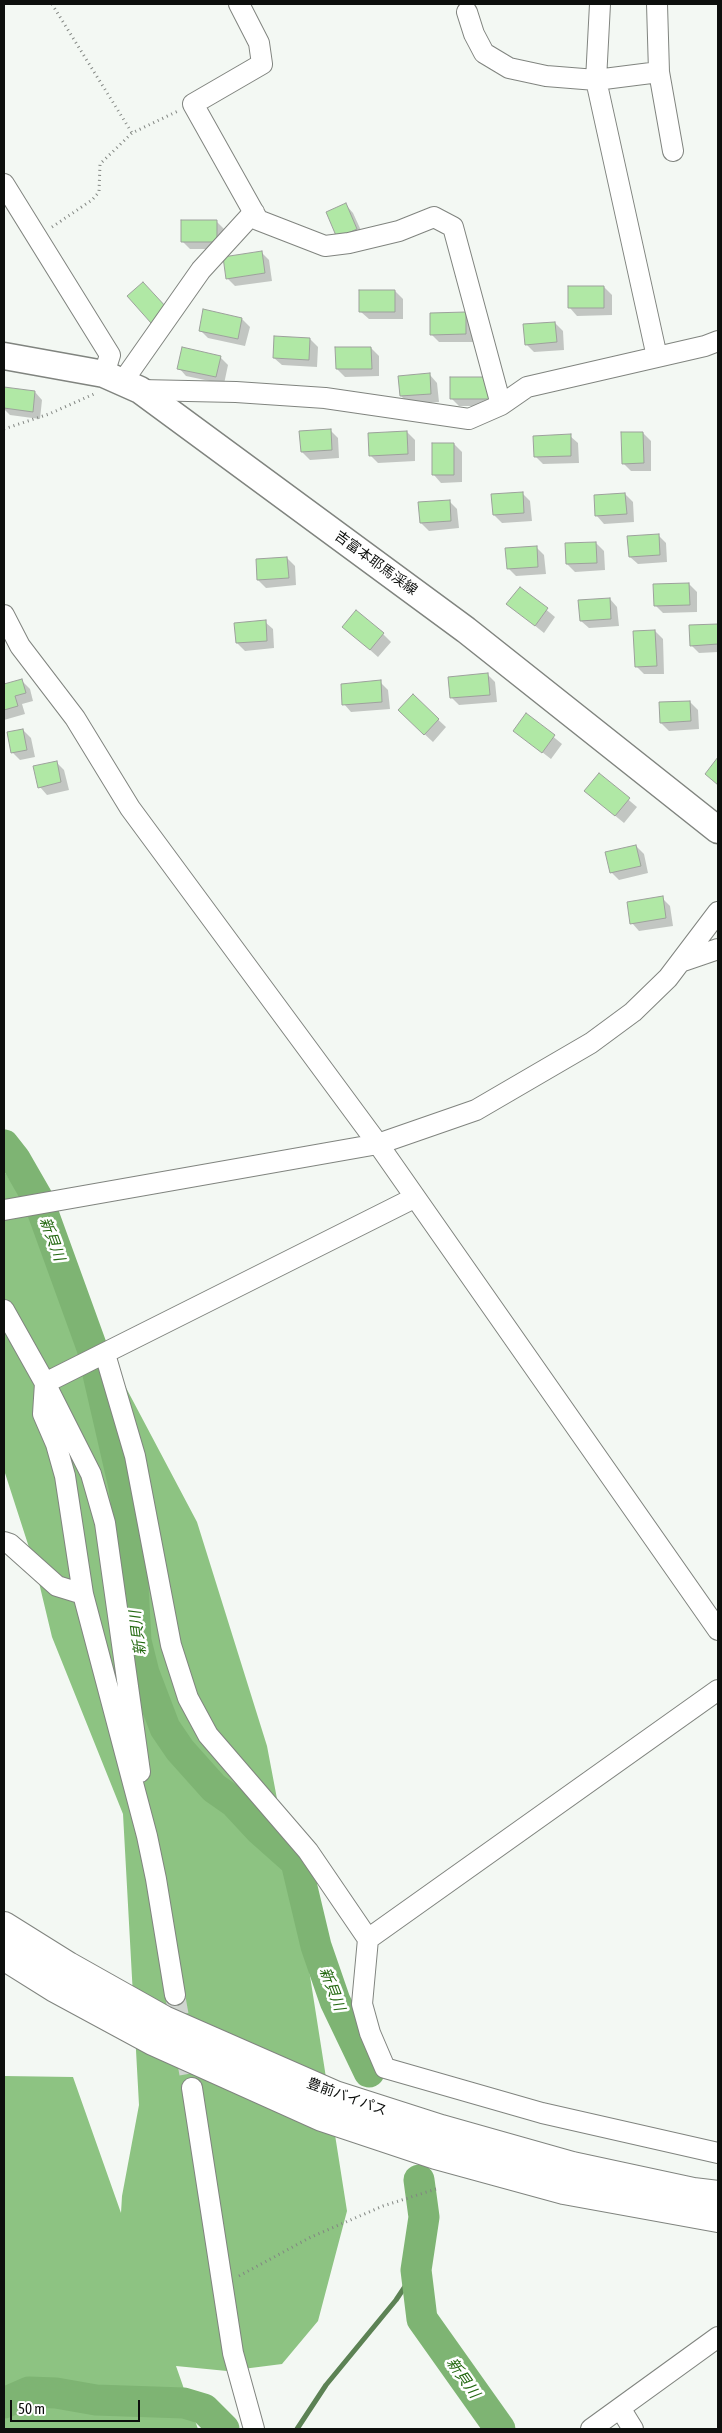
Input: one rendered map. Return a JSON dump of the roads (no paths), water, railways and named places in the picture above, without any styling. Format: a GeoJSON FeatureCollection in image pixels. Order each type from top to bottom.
{"type":"FeatureCollection","features":[{"type":"Feature","properties":{"kind":"highway","name":"豊前バイパス"},"geometry":{"type":"LineString","coordinates":[[4,1926],[68,1966],[164,2020],[334,2096],[572,2166],[692,2192],[718,2195]]}},
{"type":"Feature","properties":{"kind":"highway","name":"豊前バイパス"},"geometry":{"type":"LineString","coordinates":[[4,1956],[56,1988],[153,2041],[322,2117],[436,2155],[564,2190],[718,2218]]}},
{"type":"Feature","properties":{"kind":"main road","name":"吉富本耶馬渓線"},"geometry":{"type":"LineString","coordinates":[[4,356],[122,382],[466,630],[718,830]]}},
{"type":"Feature","properties":{"kind":"street"},"geometry":{"type":"LineString","coordinates":[[239,4],[258,43],[262,64],[192,104],[258,220],[325,246],[349,243],[399,231],[434,217],[453,227],[501,405]]}},
{"type":"Feature","properties":{"kind":"street"},"geometry":{"type":"LineString","coordinates":[[600,4],[596,80],[657,357]]}},
{"type":"Feature","properties":{"kind":"street"},"geometry":{"type":"LineString","coordinates":[[657,4],[659,72],[673,151]]}},
{"type":"Feature","properties":{"kind":"street"},"geometry":{"type":"LineString","coordinates":[[467,12],[474,34],[484,53],[509,68],[546,76],[596,80],[659,72]]}},
{"type":"Feature","properties":{"kind":"street"},"geometry":{"type":"LineString","coordinates":[[4,184],[110,354],[122,382]]}},
{"type":"Feature","properties":{"kind":"street"},"geometry":{"type":"LineString","coordinates":[[122,382],[201,270],[254,212]]}},
{"type":"Feature","properties":{"kind":"street"},"geometry":{"type":"LineString","coordinates":[[122,382],[324,398],[469,419],[501,405],[527,387],[705,346],[718,341]]}},
{"type":"Feature","properties":{"kind":"street"},"geometry":{"type":"LineString","coordinates":[[4,615],[20,646],[75,718],[130,808],[378,1144],[718,1630]]}},
{"type":"Feature","properties":{"kind":"street"},"geometry":{"type":"LineString","coordinates":[[4,1210],[378,1144],[476,1110],[591,1043],[634,1012],[668,978],[718,912]]}},
{"type":"Feature","properties":{"kind":"street"},"geometry":{"type":"LineString","coordinates":[[680,962],[718,949]]}},
{"type":"Feature","properties":{"kind":"street"},"geometry":{"type":"LineString","coordinates":[[46,1383],[414,1198]]}},
{"type":"Feature","properties":{"kind":"street"},"geometry":{"type":"LineString","coordinates":[[4,1310],[46,1383],[91,1474],[105,1523],[139,1762],[147,1836]]}},
{"type":"Feature","properties":{"kind":"street"},"geometry":{"type":"LineString","coordinates":[[105,1354],[135,1456],[172,1645],[188,1698],[208,1736],[308,1851],[368,1939],[362,2004],[370,2033],[385,2068],[542,2113],[718,2154]]}},
{"type":"Feature","properties":{"kind":"street"},"geometry":{"type":"LineString","coordinates":[[46,1383],[43,1414],[56,1444],[65,1476],[83,1594],[147,1836],[156,1879],[174,1995]]}},
{"type":"Feature","properties":{"kind":"street"},"geometry":{"type":"LineString","coordinates":[[4,1542],[10,1544],[57,1586],[83,1594]]}},
{"type":"Feature","properties":{"kind":"street"},"geometry":{"type":"LineString","coordinates":[[368,1939],[718,1690]]}},
{"type":"Feature","properties":{"kind":"street"},"geometry":{"type":"LineString","coordinates":[[192,2088],[220,2267],[221,2286],[233,2353],[254,2429]]}},
{"type":"Feature","properties":{"kind":"street"},"geometry":{"type":"LineString","coordinates":[[591,2429],[718,2338]]}},
{"type":"Feature","properties":{"kind":"street"},"geometry":{"type":"LineString","coordinates":[[620,2408],[633,2429]]}},
{"type":"Feature","properties":{"kind":"waterway","name":"新貝川"},"geometry":{"type":"LineString","coordinates":[[4,1145],[15,1159],[38,1199],[92,1348],[124,1487],[130,1529],[136,1641],[144,1673],[165,1728],[180,1750],[214,1788],[234,1802],[260,1830],[296,1862],[316,1946],[335,2001],[369,2072]]}},
{"type":"Feature","properties":{"kind":"waterway","name":"新貝川"},"geometry":{"type":"LineString","coordinates":[[419,2180],[424,2217],[416,2270],[422,2319],[500,2429]]}},
{"type":"Feature","properties":{"kind":"waterway"},"geometry":{"type":"LineString","coordinates":[[297,2429],[326,2385],[396,2300],[416,2270]]}},
{"type":"Feature","properties":{"kind":"waterway"},"geometry":{"type":"LineString","coordinates":[[4,2403],[29,2392],[56,2393],[96,2400],[184,2403],[204,2409],[224,2429]]}},
{"type":"Feature","properties":{"kind":"tunnel"},"geometry":{"type":"LineString","coordinates":[[175,1995],[192,2088]]}}]}
